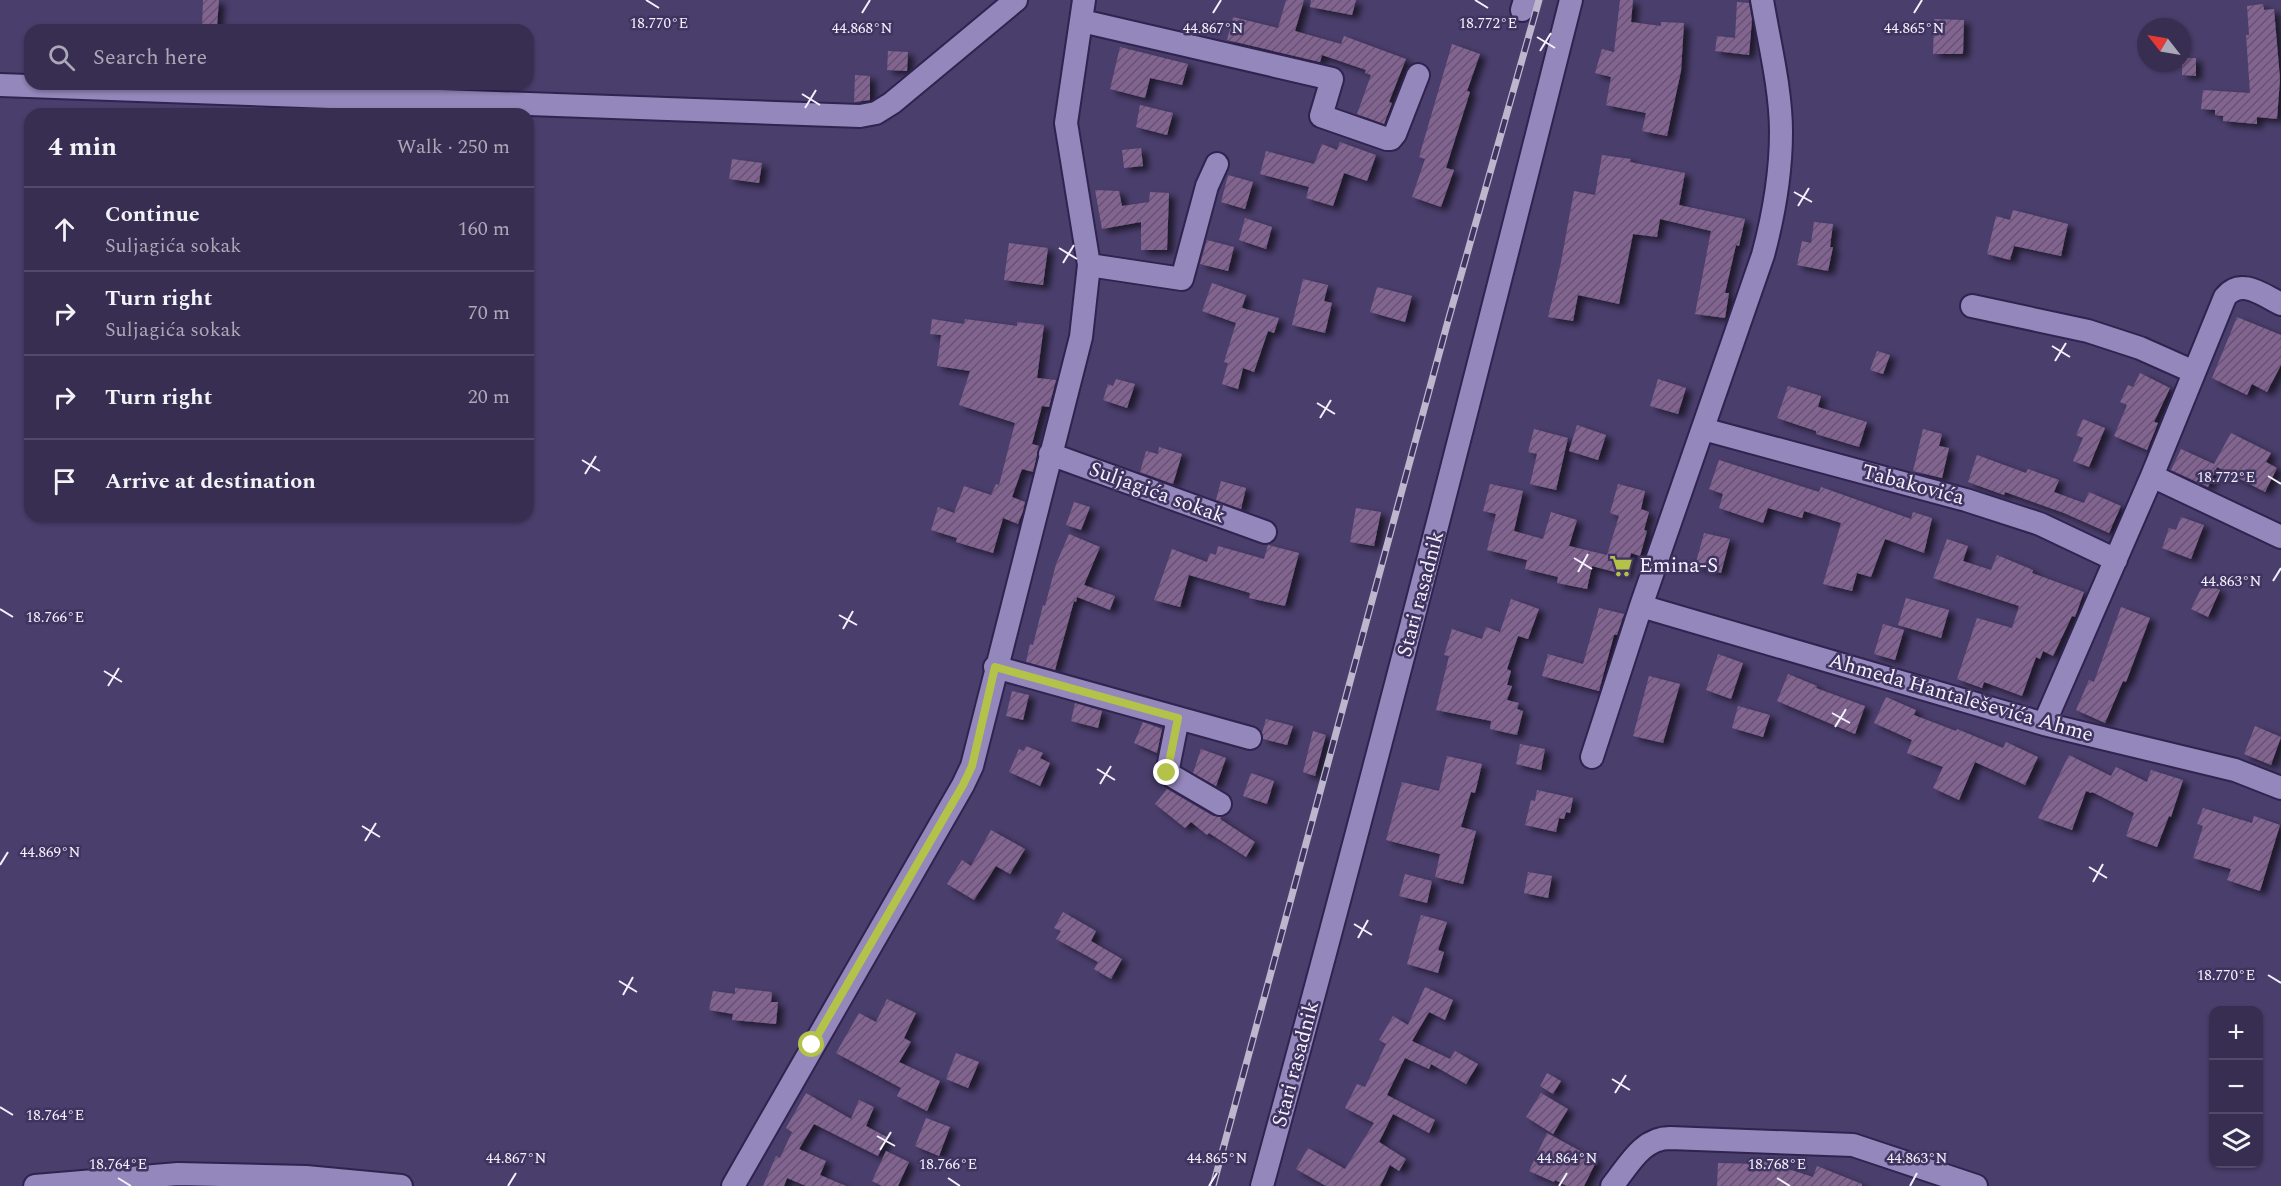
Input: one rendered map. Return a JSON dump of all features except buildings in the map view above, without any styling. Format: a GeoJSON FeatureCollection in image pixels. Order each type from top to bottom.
{"type":"FeatureCollection","features":[{"type":"Feature","properties":{"kind":"street"},"geometry":{"type":"LineString","coordinates":[[139,90],[860,116],[876,114],[892,103],[1016,0]]}},
{"type":"Feature","properties":{"kind":"street","name":"Stari rasadnik"},"geometry":{"type":"LineString","coordinates":[[1262,1186],[1431,556],[1571,0]]}},
{"type":"Feature","properties":{"kind":"street"},"geometry":{"type":"LineString","coordinates":[[1592,757],[1641,606],[1762,255],[1778,188],[1780,112],[1762,0]]}},
{"type":"Feature","properties":{"kind":"street"},"geometry":{"type":"LineString","coordinates":[[733,1186],[972,766],[995,667],[1081,337],[1089,265],[1066,123],[1083,10],[1332,79],[1321,112],[1322,116],[1387,139],[1391,139],[1395,134],[1418,75]]}},
{"type":"Feature","properties":{"kind":"street"},"geometry":{"type":"LineString","coordinates":[[0,85],[24,86]]}},
{"type":"Feature","properties":{"kind":"street"},"geometry":{"type":"LineString","coordinates":[[1089,265],[1182,279],[1216,164]]}},
{"type":"Feature","properties":{"kind":"street"},"geometry":{"type":"LineString","coordinates":[[2044,724],[2152,476],[2225,297],[2230,291],[2242,287],[2281,304]]}},
{"type":"Feature","properties":{"kind":"street"},"geometry":{"type":"LineString","coordinates":[[1972,306],[2088,331],[2140,348],[2194,372]]}},
{"type":"Feature","properties":{"kind":"street","name":"Tabakovića"},"geometry":{"type":"LineString","coordinates":[[1703,429],[1966,500],[2040,525],[2116,560]]}},
{"type":"Feature","properties":{"kind":"street","name":"Suljagića sokak"},"geometry":{"type":"LineString","coordinates":[[1050,454],[1264,532]]}},
{"type":"Feature","properties":{"kind":"street"},"geometry":{"type":"LineString","coordinates":[[2152,476],[2281,537]]}},
{"type":"Feature","properties":{"kind":"street","name":"Ahmeda Hantaleševića Ahme"},"geometry":{"type":"LineString","coordinates":[[1641,606],[2044,724],[2235,770],[2281,788]]}},
{"type":"Feature","properties":{"kind":"street"},"geometry":{"type":"LineString","coordinates":[[995,667],[1250,738]]}},
{"type":"Feature","properties":{"kind":"street"},"geometry":{"type":"LineString","coordinates":[[1178,718],[1167,773],[1220,804]]}},
{"type":"Feature","properties":{"kind":"street"},"geometry":{"type":"LineString","coordinates":[[1612,1186],[1644,1145],[1658,1138],[1670,1138],[1853,1145],[1976,1186]]}},
{"type":"Feature","properties":{"kind":"street"},"geometry":{"type":"LineString","coordinates":[[35,1186],[178,1174],[306,1177],[401,1186]]}},
{"type":"Feature","properties":{"kind":"railway"},"geometry":{"type":"LineString","coordinates":[[1213,1186],[1448,321],[1539,0]]}},
{"type":"Feature","properties":{"kind":"place","name":"Emina-S"},"geometry":{"type":"Point","coordinates":[1621,566]}},
{"type":"Feature","properties":{"kind":"route"},"geometry":{"type":"LineString","coordinates":[[812,1045],[963,785],[972,766],[995,667],[1178,718],[1167,773]]}}]}
